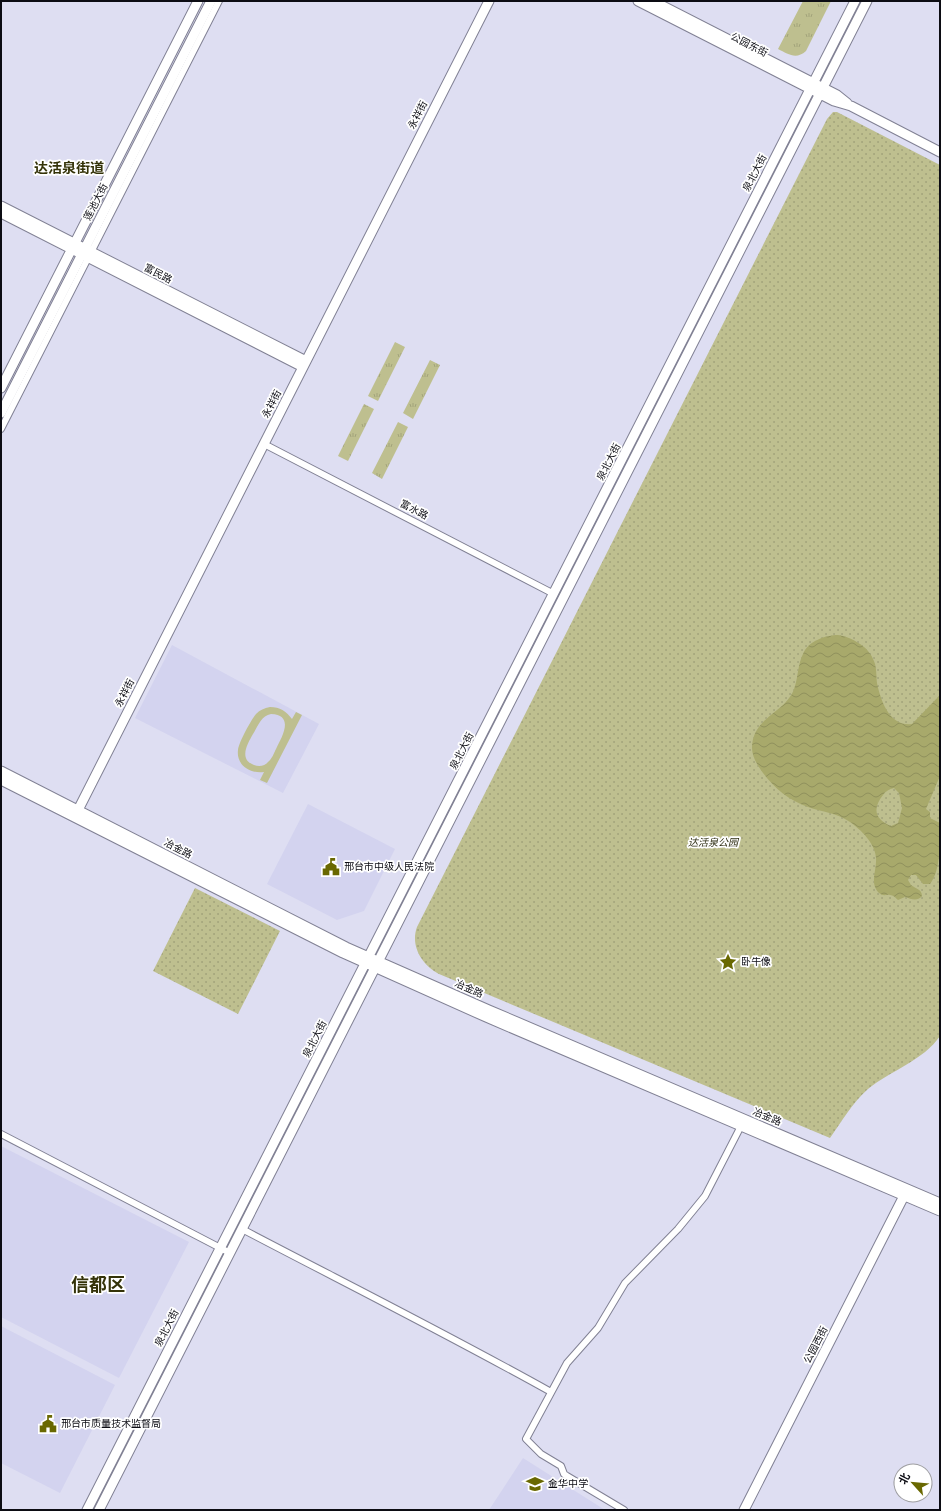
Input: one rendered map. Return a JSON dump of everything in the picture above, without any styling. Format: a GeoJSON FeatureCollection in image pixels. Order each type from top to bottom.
{"type":"FeatureCollection","features":[{"type":"Feature","properties":{"kind":"main road","name":"莲池大街"},"geometry":{"type":"LineString","coordinates":[[1,388],[198,1]]}},
{"type":"Feature","properties":{"kind":"main road","name":"莲池大街"},"geometry":{"type":"LineString","coordinates":[[1,413],[86,253],[211,1]]}},
{"type":"Feature","properties":{"kind":"main road","name":"永祥街"},"geometry":{"type":"LineString","coordinates":[[76,814],[489,1]]}},
{"type":"Feature","properties":{"kind":"main road","name":"公园东街"},"geometry":{"type":"LineString","coordinates":[[638,1],[812,86],[822,91],[834,101],[851,106],[940,152]]}},
{"type":"Feature","properties":{"kind":"main road","name":"公园东街"},"geometry":{"type":"LineString","coordinates":[[653,1],[812,86]]}},
{"type":"Feature","properties":{"kind":"main road","name":"泉北大街"},"geometry":{"type":"LineString","coordinates":[[87,1510],[855,1]]}},
{"type":"Feature","properties":{"kind":"main road"},"geometry":{"type":"LineString","coordinates":[[99,1510],[867,1]]}},
{"type":"Feature","properties":{"kind":"main road","name":"富民路"},"geometry":{"type":"LineString","coordinates":[[1,206],[86,253],[304,364]]}},
{"type":"Feature","properties":{"kind":"main road","name":"富民路"},"geometry":{"type":"LineString","coordinates":[[1,213],[73,246]]}},
{"type":"Feature","properties":{"kind":"main road","name":"冶金路"},"geometry":{"type":"LineString","coordinates":[[1,771],[76,814],[343,953],[367,960],[489,1010],[906,1192],[940,1211]]}},
{"type":"Feature","properties":{"kind":"main road","name":"冶金路"},"geometry":{"type":"LineString","coordinates":[[1,780],[76,814]]}},
{"type":"Feature","properties":{"kind":"main road","name":"冶金路"},"geometry":{"type":"LineString","coordinates":[[377,964],[486,1017],[741,1126],[906,1192],[940,1203]]}},
{"type":"Feature","properties":{"kind":"main road","name":"公园西街"},"geometry":{"type":"LineString","coordinates":[[744,1510],[906,1192]]}},
{"type":"Feature","properties":{"kind":"street"},"geometry":{"type":"LineString","coordinates":[[1,429],[86,253],[218,1]]}},
{"type":"Feature","properties":{"kind":"street","name":"富水路"},"geometry":{"type":"LineString","coordinates":[[264,444],[554,594]]}},
{"type":"Feature","properties":{"kind":"street"},"geometry":{"type":"LineString","coordinates":[[624,1510],[564,1474],[561,1466],[541,1454],[526,1438],[567,1362],[598,1328],[625,1283],[678,1228],[705,1196],[741,1126]]}},
{"type":"Feature","properties":{"kind":"street"},"geometry":{"type":"LineString","coordinates":[[1,1134],[230,1253]]}},
{"type":"Feature","properties":{"kind":"street"},"geometry":{"type":"LineString","coordinates":[[242,1229],[445,1334],[551,1392]]}},
{"type":"Feature","properties":{"kind":"shaded area"},"geometry":{"type":"Polygon","coordinates":[[[172,645],[319,724],[283,793],[135,718],[172,645]]]}},
{"type":"Feature","properties":{"kind":"shaded area","name":"邢台市中级人民法院"},"geometry":{"type":"Polygon","coordinates":[[[308,804],[395,849],[364,911],[337,920],[267,884],[308,804]]]}},
{"type":"Feature","properties":{"kind":"shaded area"},"geometry":{"type":"Polygon","coordinates":[[[1,1146],[189,1242],[119,1378],[1,1317],[1,1146]]]}},
{"type":"Feature","properties":{"kind":"shaded area","name":"邢台市质量技术监督局"},"geometry":{"type":"Polygon","coordinates":[[[1,1326],[115,1385],[60,1493],[1,1463],[1,1326]]]}},
{"type":"Feature","properties":{"kind":"shaded area","name":"金华中学"},"geometry":{"type":"Polygon","coordinates":[[[523,1458],[605,1510],[489,1510],[523,1458]]]}},
{"type":"Feature","properties":{"kind":"green space"},"geometry":{"type":"Polygon","coordinates":[[[803,1],[831,1],[806,51],[795,56],[778,49],[803,1]]]}},
{"type":"Feature","properties":{"kind":"green space","name":"达活泉公园"},"geometry":{"type":"Polygon","coordinates":[[[833,112],[837,112],[940,165],[940,1036],[916,1059],[862,1094],[830,1138],[439,974],[427,966],[419,954],[416,948],[415,934],[417,927],[827,119],[833,112]]]}},
{"type":"Feature","properties":{"kind":"green space"},"geometry":{"type":"Polygon","coordinates":[[[395,342],[405,347],[378,401],[368,396],[395,342]]]}},
{"type":"Feature","properties":{"kind":"green space"},"geometry":{"type":"Polygon","coordinates":[[[430,360],[440,365],[413,419],[403,413],[430,360]]]}},
{"type":"Feature","properties":{"kind":"green space"},"geometry":{"type":"Polygon","coordinates":[[[364,404],[374,409],[348,461],[338,456],[364,404]]]}},
{"type":"Feature","properties":{"kind":"green space"},"geometry":{"type":"Polygon","coordinates":[[[398,422],[408,427],[382,479],[372,473],[398,422]]]}},
{"type":"Feature","properties":{"kind":"green space"},"geometry":{"type":"Polygon","coordinates":[[[270,707],[280,709],[292,719],[296,712],[302,715],[267,783],[260,780],[264,772],[254,772],[242,764],[239,760],[238,750],[248,726],[256,714],[262,709],[270,707]],[[271,714],[262,719],[247,746],[245,755],[246,759],[254,765],[264,765],[274,754],[285,727],[283,718],[278,715],[271,714]]]}},
{"type":"Feature","properties":{"kind":"green space"},"geometry":{"type":"Polygon","coordinates":[[[195,888],[280,931],[238,1014],[153,971],[195,888]]]}},
{"type":"Feature","properties":{"kind":"water"},"geometry":{"type":"Polygon","coordinates":[[[833,635],[843,636],[853,640],[863,646],[871,654],[875,665],[877,683],[881,698],[888,712],[898,722],[912,724],[940,695],[940,776],[926,809],[930,812],[930,818],[940,823],[939,855],[936,872],[930,884],[923,884],[916,875],[911,875],[908,880],[911,885],[921,892],[922,896],[918,899],[914,900],[905,897],[898,900],[892,896],[879,893],[874,885],[876,863],[875,852],[863,833],[845,819],[801,804],[783,793],[772,784],[763,773],[753,755],[752,748],[754,737],[758,729],[764,721],[785,703],[791,695],[795,686],[800,662],[805,649],[813,642],[833,635]],[[894,788],[886,791],[876,809],[881,820],[891,826],[898,823],[902,808],[899,793],[894,788]]]}},
{"type":"Feature","properties":{"kind":"place","name":"邢台市中级人民法院"},"geometry":{"type":"Point","coordinates":[331,867]}},
{"type":"Feature","properties":{"kind":"place","name":"卧牛像"},"geometry":{"type":"Point","coordinates":[728,962]}},
{"type":"Feature","properties":{"kind":"place","name":"邢台市质量技术监督局"},"geometry":{"type":"Point","coordinates":[48,1424]}},
{"type":"Feature","properties":{"kind":"place","name":"金华中学"},"geometry":{"type":"Point","coordinates":[535,1484]}},
{"type":"Feature","properties":{"kind":"district","name":"达活泉街道"},"geometry":{"type":"Point","coordinates":[69,168]}},
{"type":"Feature","properties":{"kind":"district","name":"信都区"},"geometry":{"type":"Point","coordinates":[98,1285]}}]}
